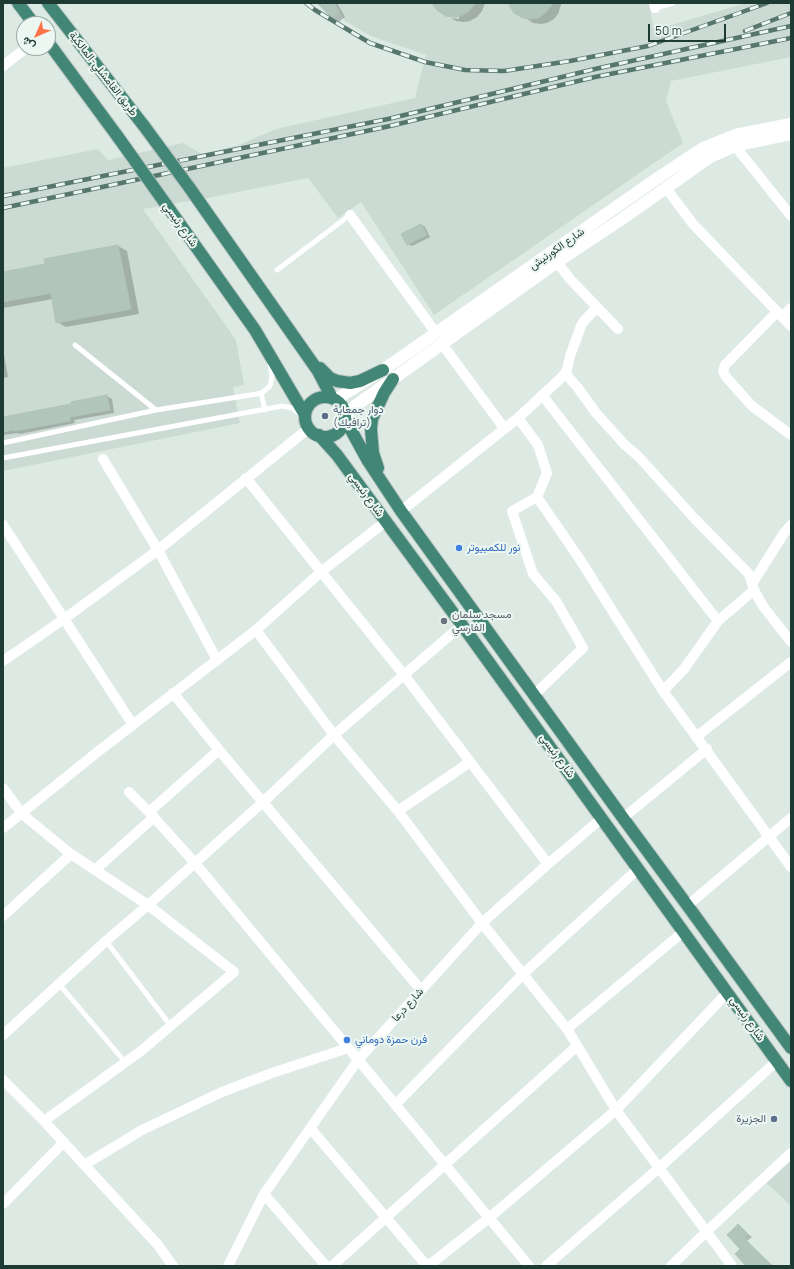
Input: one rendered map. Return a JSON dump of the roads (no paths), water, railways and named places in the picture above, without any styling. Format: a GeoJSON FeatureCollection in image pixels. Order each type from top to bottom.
{"type":"FeatureCollection","features":[{"type":"Feature","properties":{"kind":"highway"},"geometry":{"type":"LineString","coordinates":[[18,3],[28,16]]}},
{"type":"Feature","properties":{"kind":"highway","name":"طريق القامشلي-المالكية"},"geometry":{"type":"LineString","coordinates":[[48,3],[144,126],[189,187],[299,344]]}},
{"type":"Feature","properties":{"kind":"highway","name":"شارع رئيسي"},"geometry":{"type":"LineString","coordinates":[[56,53],[118,137],[255,330],[307,420]]}},
{"type":"Feature","properties":{"kind":"highway"},"geometry":{"type":"LineString","coordinates":[[299,344],[330,378],[343,383],[355,382],[383,370]]}},
{"type":"Feature","properties":{"kind":"highway"},"geometry":{"type":"LineString","coordinates":[[299,344],[333,399],[342,406],[345,417],[341,428],[334,434],[328,436],[319,435],[307,420],[309,406],[313,401],[322,398],[333,399]]}},
{"type":"Feature","properties":{"kind":"highway"},"geometry":{"type":"LineString","coordinates":[[388,491],[379,471],[374,453],[371,429],[372,419],[376,408],[393,379]]}},
{"type":"Feature","properties":{"kind":"highway","name":"شارع رئيسي"},"geometry":{"type":"LineString","coordinates":[[345,417],[368,461],[401,510],[791,1048]]}},
{"type":"Feature","properties":{"kind":"highway","name":"شارع رئيسي"},"geometry":{"type":"LineString","coordinates":[[319,435],[337,455],[462,625],[791,1081]]}},
{"type":"Feature","properties":{"kind":"highway"},"geometry":{"type":"LineString","coordinates":[[675,920],[689,907]]}},
{"type":"Feature","properties":{"kind":"street"},"geometry":{"type":"LineString","coordinates":[[3,66],[16,56]]}},
{"type":"Feature","properties":{"kind":"street","name":"شارع الكورنيش"},"geometry":{"type":"LineString","coordinates":[[345,417],[355,406],[393,379],[439,339],[615,208],[703,148],[735,135],[791,124]]}},
{"type":"Feature","properties":{"kind":"street","name":"شارع الكورنيش"},"geometry":{"type":"LineString","coordinates":[[333,399],[439,339],[622,219],[710,157],[735,146],[791,134]]}},
{"type":"Feature","properties":{"kind":"street"},"geometry":{"type":"LineString","coordinates":[[735,146],[791,216]]}},
{"type":"Feature","properties":{"kind":"street"},"geometry":{"type":"LineString","coordinates":[[666,188],[693,224],[791,326]]}},
{"type":"Feature","properties":{"kind":"street"},"geometry":{"type":"LineString","coordinates":[[615,208],[622,219]]}},
{"type":"Feature","properties":{"kind":"street"},"geometry":{"type":"LineString","coordinates":[[350,215],[504,428]]}},
{"type":"Feature","properties":{"kind":"street"},"geometry":{"type":"LineString","coordinates":[[557,262],[565,274],[618,328]]}},
{"type":"Feature","properties":{"kind":"street"},"geometry":{"type":"LineString","coordinates":[[401,510],[518,418],[565,373],[581,326],[597,307]]}},
{"type":"Feature","properties":{"kind":"street"},"geometry":{"type":"LineString","coordinates":[[791,308],[779,314],[726,365],[723,371],[726,377],[752,406],[791,435]]}},
{"type":"Feature","properties":{"kind":"street"},"geometry":{"type":"LineString","coordinates":[[565,373],[596,413],[749,574],[753,587],[763,606],[791,642]]}},
{"type":"Feature","properties":{"kind":"street"},"geometry":{"type":"LineString","coordinates":[[542,395],[718,621]]}},
{"type":"Feature","properties":{"kind":"street"},"geometry":{"type":"LineString","coordinates":[[518,418],[538,445],[547,473],[537,497],[512,511],[533,574],[556,601],[583,648],[534,695]]}},
{"type":"Feature","properties":{"kind":"street"},"geometry":{"type":"LineString","coordinates":[[3,661],[64,619],[158,550],[246,478],[307,420]]}},
{"type":"Feature","properties":{"kind":"street"},"geometry":{"type":"LineString","coordinates":[[103,459],[158,550],[217,660]]}},
{"type":"Feature","properties":{"kind":"street"},"geometry":{"type":"LineString","coordinates":[[246,478],[404,675],[548,864]]}},
{"type":"Feature","properties":{"kind":"street"},"geometry":{"type":"LineString","coordinates":[[537,497],[579,558],[663,691],[696,737],[707,749],[791,867]]}},
{"type":"Feature","properties":{"kind":"street"},"geometry":{"type":"LineString","coordinates":[[3,828],[173,692],[256,630],[322,571],[385,522]]}},
{"type":"Feature","properties":{"kind":"street"},"geometry":{"type":"LineString","coordinates":[[3,525],[132,725]]}},
{"type":"Feature","properties":{"kind":"street"},"geometry":{"type":"LineString","coordinates":[[663,691],[684,669],[718,621],[753,587],[784,533],[791,525]]}},
{"type":"Feature","properties":{"kind":"street"},"geometry":{"type":"LineString","coordinates":[[784,533],[791,542]]}},
{"type":"Feature","properties":{"kind":"street"},"geometry":{"type":"LineString","coordinates":[[3,1035],[106,940],[148,905],[263,802],[334,735],[462,625]]}},
{"type":"Feature","properties":{"kind":"street"},"geometry":{"type":"LineString","coordinates":[[256,630],[334,735],[398,811],[482,924],[567,1028],[616,1110],[732,1266]]}},
{"type":"Feature","properties":{"kind":"street"},"geometry":{"type":"LineString","coordinates":[[696,737],[791,662]]}},
{"type":"Feature","properties":{"kind":"street"},"geometry":{"type":"LineString","coordinates":[[173,692],[219,750],[421,990]]}},
{"type":"Feature","properties":{"kind":"street"},"geometry":{"type":"LineString","coordinates":[[623,818],[707,749]]}},
{"type":"Feature","properties":{"kind":"street"},"geometry":{"type":"LineString","coordinates":[[95,870],[151,814],[219,750]]}},
{"type":"Feature","properties":{"kind":"street"},"geometry":{"type":"LineString","coordinates":[[398,811],[470,762]]}},
{"type":"Feature","properties":{"kind":"street"},"geometry":{"type":"LineString","coordinates":[[3,788],[22,814],[71,854],[148,905],[234,972],[141,1051],[44,1121]]}},
{"type":"Feature","properties":{"kind":"street"},"geometry":{"type":"LineString","coordinates":[[129,792],[195,863],[529,1266]]}},
{"type":"Feature","properties":{"kind":"street","name":"شارع درعا"},"geometry":{"type":"LineString","coordinates":[[228,1266],[264,1194],[358,1060],[482,924],[548,864],[602,818]]}},
{"type":"Feature","properties":{"kind":"street"},"geometry":{"type":"LineString","coordinates":[[689,907],[791,818]]}},
{"type":"Feature","properties":{"kind":"street"},"geometry":{"type":"LineString","coordinates":[[3,916],[71,854]]}},
{"type":"Feature","properties":{"kind":"street"},"geometry":{"type":"LineString","coordinates":[[395,1105],[523,974],[638,870]]}},
{"type":"Feature","properties":{"kind":"street"},"geometry":{"type":"LineString","coordinates":[[567,1028],[683,932]]}},
{"type":"Feature","properties":{"kind":"street"},"geometry":{"type":"LineString","coordinates":[[311,1128],[428,1266],[489,1218],[616,1110],[728,992]]}},
{"type":"Feature","properties":{"kind":"street"},"geometry":{"type":"LineString","coordinates":[[332,1266],[577,1046]]}},
{"type":"Feature","properties":{"kind":"street"},"geometry":{"type":"LineString","coordinates":[[84,1165],[142,1130],[222,1092],[272,1073],[348,1048]]}},
{"type":"Feature","properties":{"kind":"street"},"geometry":{"type":"LineString","coordinates":[[546,1266],[659,1168],[777,1061]]}},
{"type":"Feature","properties":{"kind":"street"},"geometry":{"type":"LineString","coordinates":[[3,1080],[64,1142],[158,1245],[173,1266]]}},
{"type":"Feature","properties":{"kind":"street"},"geometry":{"type":"LineString","coordinates":[[3,1204],[64,1142]]}},
{"type":"Feature","properties":{"kind":"street"},"geometry":{"type":"LineString","coordinates":[[671,1266],[791,1153]]}},
{"type":"Feature","properties":{"kind":"street"},"geometry":{"type":"LineString","coordinates":[[264,1194],[326,1266]]}},
{"type":"Feature","properties":{"kind":"lane"},"geometry":{"type":"LineString","coordinates":[[655,6],[673,3]]}},
{"type":"Feature","properties":{"kind":"lane"},"geometry":{"type":"LineString","coordinates":[[277,270],[350,215]]}},
{"type":"Feature","properties":{"kind":"lane"},"geometry":{"type":"LineString","coordinates":[[75,345],[156,410]]}},
{"type":"Feature","properties":{"kind":"lane"},"geometry":{"type":"LineString","coordinates":[[3,443],[156,410],[261,393],[270,386],[272,381],[271,368],[266,348]]}},
{"type":"Feature","properties":{"kind":"lane"},"geometry":{"type":"LineString","coordinates":[[261,393],[265,410]]}},
{"type":"Feature","properties":{"kind":"lane"},"geometry":{"type":"LineString","coordinates":[[3,458],[282,406],[298,412],[307,420]]}},
{"type":"Feature","properties":{"kind":"lane"},"geometry":{"type":"LineString","coordinates":[[106,940],[170,1025]]}},
{"type":"Feature","properties":{"kind":"lane"},"geometry":{"type":"LineString","coordinates":[[59,984],[125,1062]]}},
{"type":"Feature","properties":{"kind":"railway"},"geometry":{"type":"LineString","coordinates":[[306,3],[370,43],[425,62],[465,70],[504,71],[570,61],[648,46],[767,3]]}},
{"type":"Feature","properties":{"kind":"railway"},"geometry":{"type":"LineString","coordinates":[[745,31],[791,13]]}},
{"type":"Feature","properties":{"kind":"railway"},"geometry":{"type":"LineString","coordinates":[[3,196],[388,119],[595,69],[791,26]]}},
{"type":"Feature","properties":{"kind":"railway"},"geometry":{"type":"LineString","coordinates":[[3,208],[390,126],[595,77],[791,38]]}},
{"type":"Feature","properties":{"kind":"place","name":"دوار جمعاية (ترافيك)"},"geometry":{"type":"Point","coordinates":[325,416]}},
{"type":"Feature","properties":{"kind":"place","name":"نور للكمبيوتر"},"geometry":{"type":"Point","coordinates":[459,548]}},
{"type":"Feature","properties":{"kind":"place","name":"مسجد سلمان الفارسي"},"geometry":{"type":"Point","coordinates":[444,621]}},
{"type":"Feature","properties":{"kind":"place","name":"فرن حمزة دوماني"},"geometry":{"type":"Point","coordinates":[347,1040]}},
{"type":"Feature","properties":{"kind":"place","name":"الجزيرة"},"geometry":{"type":"Point","coordinates":[774,1119]}}]}
